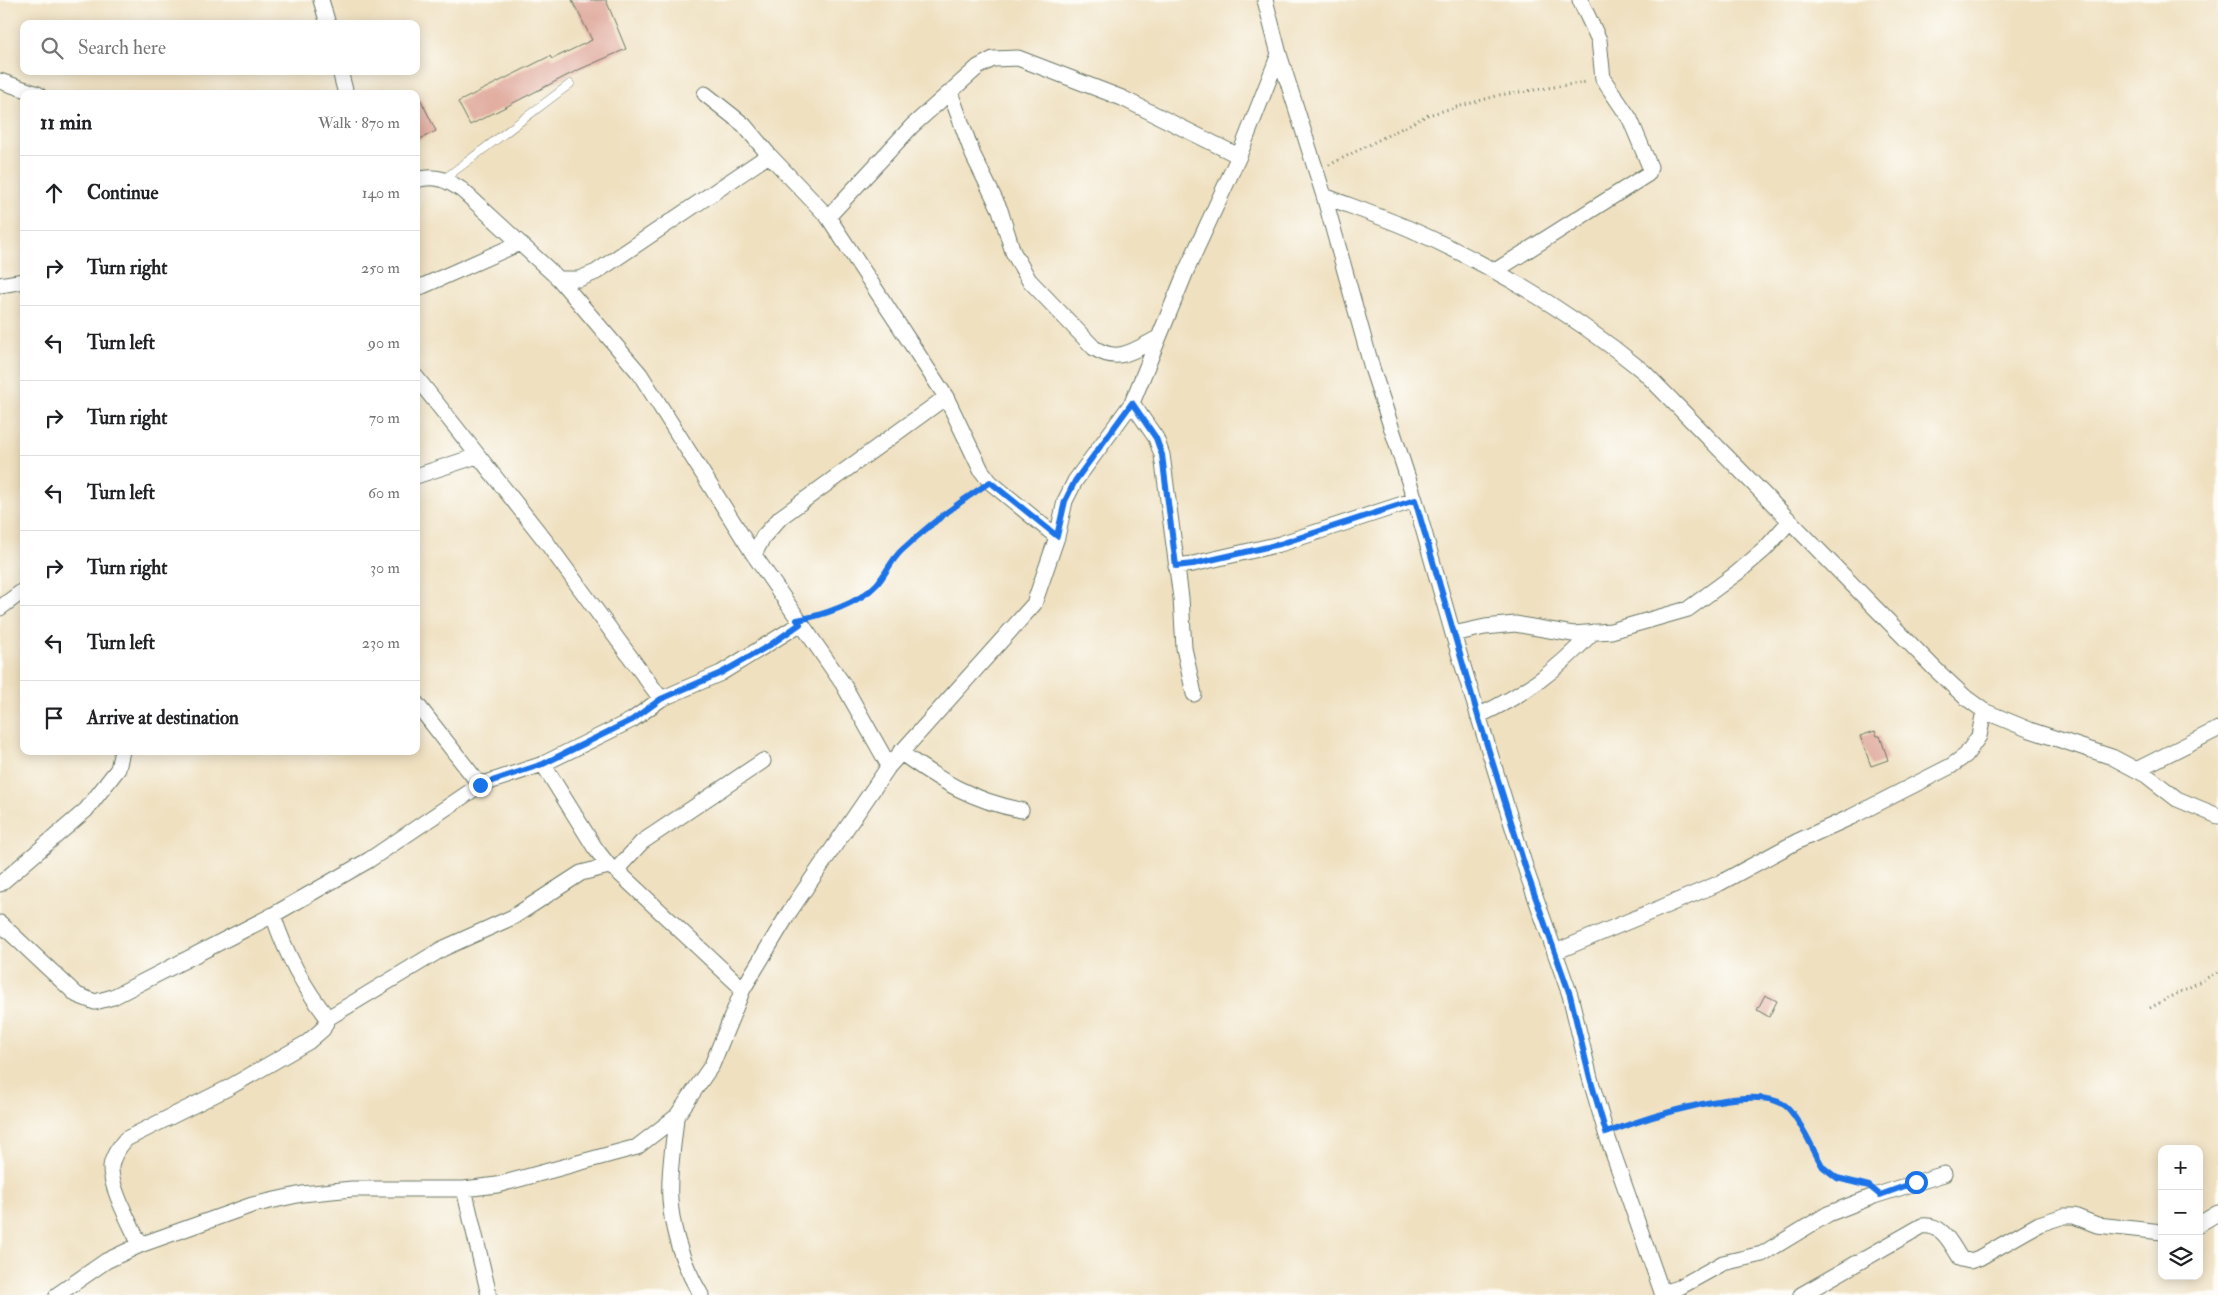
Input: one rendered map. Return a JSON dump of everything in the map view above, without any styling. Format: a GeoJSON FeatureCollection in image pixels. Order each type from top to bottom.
{"type":"FeatureCollection","features":[{"type":"Feature","properties":{"kind":"street"},"geometry":{"type":"LineString","coordinates":[[321,0],[327,20]]}},
{"type":"Feature","properties":{"kind":"street"},"geometry":{"type":"LineString","coordinates":[[1266,0],[1279,54],[1324,196],[1372,368],[1415,500],[1478,716],[1528,876],[1570,995],[1590,1078],[1606,1133],[1663,1294],[1678,1288],[1723,1262],[1762,1254],[1828,1214],[1944,1174]]}},
{"type":"Feature","properties":{"kind":"street"},"geometry":{"type":"LineString","coordinates":[[1495,271],[1648,174],[1650,167],[1630,119],[1603,79],[1599,40],[1580,0]]}},
{"type":"Feature","properties":{"kind":"street"},"geometry":{"type":"LineString","coordinates":[[57,1295],[106,1261],[140,1245],[252,1205],[302,1194],[352,1189],[464,1189],[497,1185],[638,1147],[676,1117],[712,1065],[742,989],[790,911],[889,766],[1034,604],[1057,536],[1065,501],[1075,481],[1132,403],[1187,269],[1239,156],[1279,54]]}},
{"type":"Feature","properties":{"kind":"street"},"geometry":{"type":"LineString","coordinates":[[828,217],[912,126],[978,67],[993,60],[1018,58],[1122,98],[1239,156]]}},
{"type":"Feature","properties":{"kind":"street"},"geometry":{"type":"LineString","coordinates":[[341,75],[345,90]]}},
{"type":"Feature","properties":{"kind":"street"},"geometry":{"type":"LineString","coordinates":[[0,81],[26,90]]}},
{"type":"Feature","properties":{"kind":"street"},"geometry":{"type":"LineString","coordinates":[[950,92],[972,155],[1000,210],[1013,252],[1029,280],[1094,348],[1106,356],[1122,356],[1158,338]]}},
{"type":"Feature","properties":{"kind":"street"},"geometry":{"type":"LineString","coordinates":[[705,94],[744,125],[769,155],[828,217],[946,397],[981,470],[990,482],[1057,536]]}},
{"type":"Feature","properties":{"kind":"street"},"geometry":{"type":"LineString","coordinates":[[559,279],[579,279],[596,272],[769,155]]}},
{"type":"Feature","properties":{"kind":"street"},"geometry":{"type":"LineString","coordinates":[[420,179],[444,179],[462,190],[559,279],[640,374],[754,555],[798,622],[843,684],[889,766]]}},
{"type":"Feature","properties":{"kind":"street"},"geometry":{"type":"LineString","coordinates":[[1324,196],[1410,229],[1495,271],[1599,336],[1644,372],[1934,669],[1965,697],[1984,711],[2030,730],[2112,757],[2166,788],[2177,799],[2218,816]]}},
{"type":"Feature","properties":{"kind":"street"},"geometry":{"type":"LineString","coordinates":[[420,287],[520,243]]}},
{"type":"Feature","properties":{"kind":"street"},"geometry":{"type":"LineString","coordinates":[[0,285],[20,282]]}},
{"type":"Feature","properties":{"kind":"street"},"geometry":{"type":"LineString","coordinates":[[420,382],[547,543],[661,699]]}},
{"type":"Feature","properties":{"kind":"street"},"geometry":{"type":"LineString","coordinates":[[754,555],[763,537],[781,517],[946,397]]}},
{"type":"Feature","properties":{"kind":"street"},"geometry":{"type":"LineString","coordinates":[[1132,403],[1156,438],[1162,455],[1181,598],[1184,648],[1194,694]]}},
{"type":"Feature","properties":{"kind":"street"},"geometry":{"type":"LineString","coordinates":[[420,475],[477,456]]}},
{"type":"Feature","properties":{"kind":"street"},"geometry":{"type":"LineString","coordinates":[[1176,566],[1193,564],[1280,544],[1415,500]]}},
{"type":"Feature","properties":{"kind":"street"},"geometry":{"type":"LineString","coordinates":[[1453,634],[1485,627],[1515,624],[1573,634],[1611,631],[1688,609],[1717,590],[1765,549],[1789,522]]}},
{"type":"Feature","properties":{"kind":"street"},"geometry":{"type":"LineString","coordinates":[[0,608],[20,593]]}},
{"type":"Feature","properties":{"kind":"street"},"geometry":{"type":"LineString","coordinates":[[0,923],[77,995],[95,1002],[113,997],[273,915],[369,860],[480,785],[543,764],[632,720],[661,699],[721,673],[770,645],[798,622]]}},
{"type":"Feature","properties":{"kind":"street"},"geometry":{"type":"LineString","coordinates":[[1478,716],[1516,698],[1542,680],[1593,632]]}},
{"type":"Feature","properties":{"kind":"street"},"geometry":{"type":"LineString","coordinates":[[420,708],[480,785]]}},
{"type":"Feature","properties":{"kind":"street"},"geometry":{"type":"LineString","coordinates":[[1555,952],[1720,883],[1798,841],[1851,817],[1951,766],[1966,755],[1979,736],[1984,711]]}},
{"type":"Feature","properties":{"kind":"street"},"geometry":{"type":"LineString","coordinates":[[2136,770],[2218,729]]}},
{"type":"Feature","properties":{"kind":"street"},"geometry":{"type":"LineString","coordinates":[[900,752],[933,776],[969,795],[993,805],[1021,810]]}},
{"type":"Feature","properties":{"kind":"street"},"geometry":{"type":"LineString","coordinates":[[0,884],[86,810],[118,769],[121,755]]}},
{"type":"Feature","properties":{"kind":"street"},"geometry":{"type":"LineString","coordinates":[[140,1245],[113,1183],[111,1166],[116,1150],[126,1139],[228,1088],[308,1042],[323,1029],[328,1018],[442,949],[513,917],[581,873],[612,868],[642,842],[763,761]]}},
{"type":"Feature","properties":{"kind":"street"},"geometry":{"type":"LineString","coordinates":[[543,764],[595,848],[612,868],[742,989]]}},
{"type":"Feature","properties":{"kind":"street"},"geometry":{"type":"LineString","coordinates":[[273,915],[278,932],[308,994],[328,1018]]}},
{"type":"Feature","properties":{"kind":"street"},"geometry":{"type":"LineString","coordinates":[[676,1117],[670,1198],[674,1230],[692,1279],[701,1295]]}},
{"type":"Feature","properties":{"kind":"street"},"geometry":{"type":"LineString","coordinates":[[464,1189],[489,1295]]}},
{"type":"Feature","properties":{"kind":"street"},"geometry":{"type":"LineString","coordinates":[[2203,1222],[2218,1213]]}},
{"type":"Feature","properties":{"kind":"street"},"geometry":{"type":"LineString","coordinates":[[1801,1295],[1922,1226],[1939,1229],[1945,1234],[1961,1259],[1965,1261],[1979,1258],[2039,1224],[2064,1216],[2074,1216],[2097,1225],[2158,1232]]}},
{"type":"Feature","properties":{"kind":"lane"},"geometry":{"type":"LineString","coordinates":[[444,179],[570,84]]}},
{"type":"Feature","properties":{"kind":"path"},"geometry":{"type":"LineString","coordinates":[[1316,171],[1428,116],[1500,96],[1603,79]]}},
{"type":"Feature","properties":{"kind":"path"},"geometry":{"type":"LineString","coordinates":[[798,622],[828,612],[868,592],[879,582],[901,550],[939,518],[990,482]]}},
{"type":"Feature","properties":{"kind":"path"},"geometry":{"type":"LineString","coordinates":[[2150,1008],[2218,972]]}},
{"type":"Feature","properties":{"kind":"path"},"geometry":{"type":"LineString","coordinates":[[1606,1133],[1659,1115],[1717,1101],[1751,1099],[1776,1102],[1787,1108],[1823,1167],[1830,1174],[1869,1186],[1880,1195]]}},
{"type":"Feature","properties":{"kind":"building"},"geometry":{"type":"Polygon","coordinates":[[[572,0],[606,0],[626,49],[576,71],[470,125],[458,102],[550,56],[552,59],[592,40],[572,0]]]}},
{"type":"Feature","properties":{"kind":"building"},"geometry":{"type":"Polygon","coordinates":[[[420,98],[436,131],[420,139],[420,98]]]}},
{"type":"Feature","properties":{"kind":"building"},"geometry":{"type":"Polygon","coordinates":[[[1875,731],[1877,736],[1880,736],[1888,760],[1871,766],[1860,736],[1875,731]]]}},
{"type":"Feature","properties":{"kind":"building"},"geometry":{"type":"Polygon","coordinates":[[[1765,995],[1777,1001],[1769,1017],[1757,1010],[1765,995]]]}},
{"type":"Feature","properties":{"kind":"route"},"geometry":{"type":"LineString","coordinates":[[480,785],[543,764],[632,720],[661,699],[721,673],[770,645],[800,624],[797,620],[828,612],[868,592],[879,582],[901,550],[918,538],[939,518],[990,482],[1057,536],[1065,501],[1075,481],[1132,403],[1156,438],[1162,455],[1176,566],[1193,564],[1280,544],[1415,500],[1453,634],[1528,876],[1570,995],[1590,1078],[1606,1133],[1638,1121],[1690,1106],[1717,1101],[1765,1100],[1780,1103],[1787,1108],[1823,1167],[1837,1178],[1869,1186],[1880,1195],[1890,1193],[1916,1182]]}}]}
